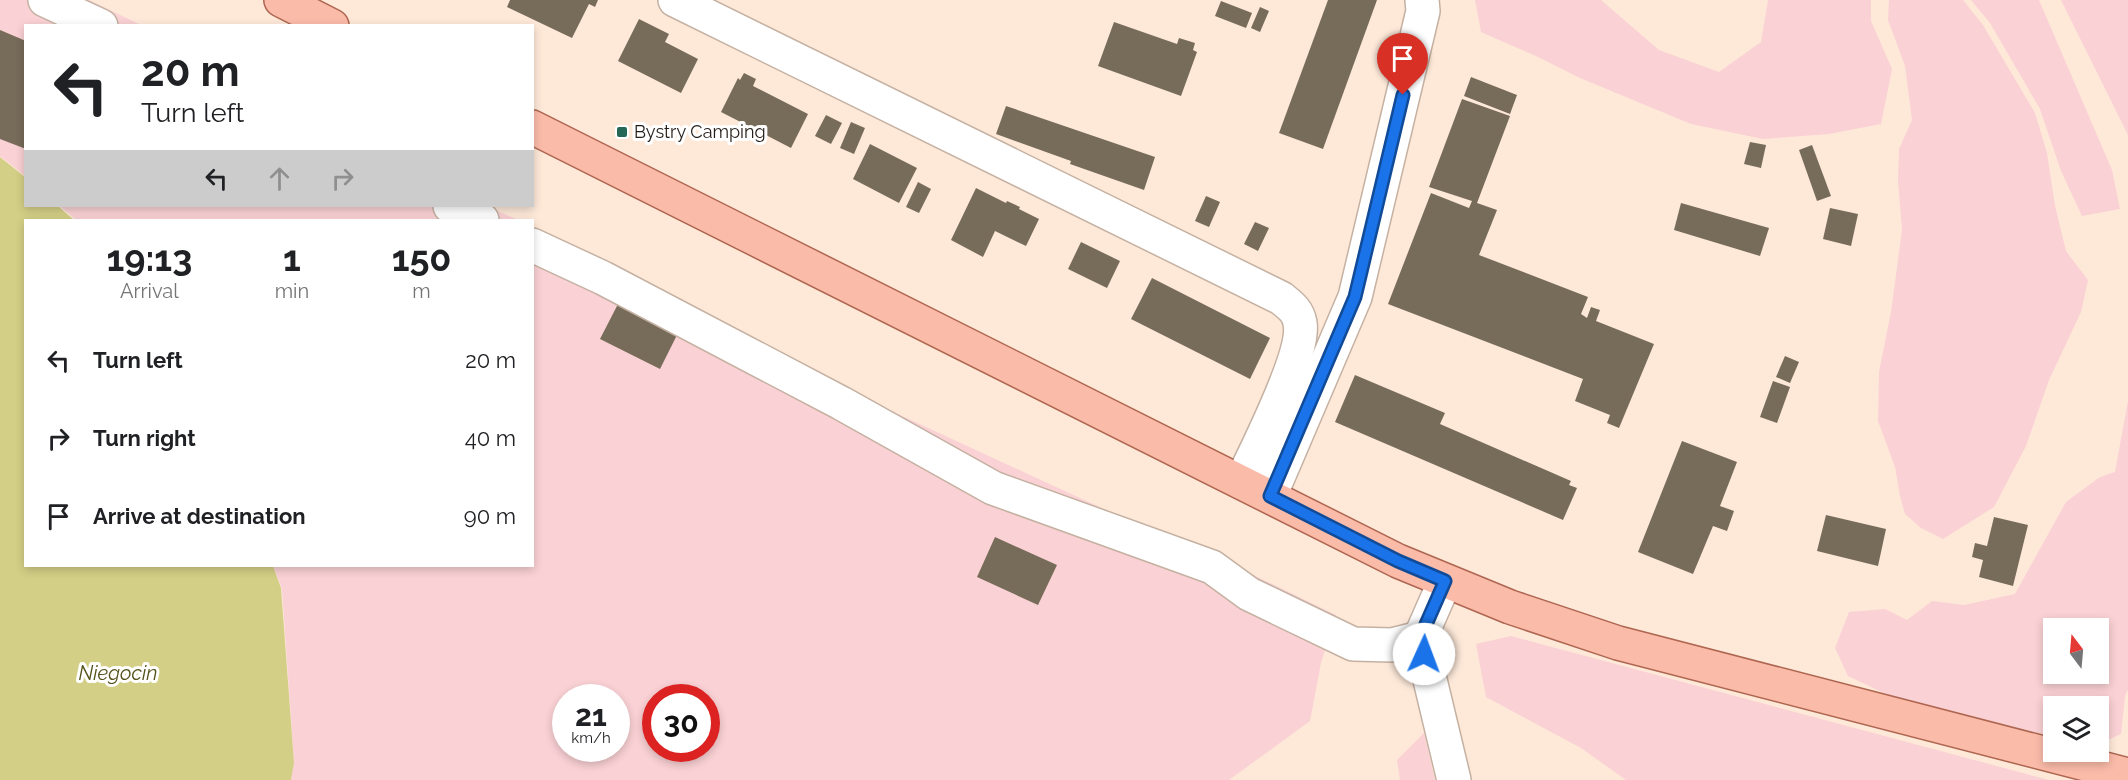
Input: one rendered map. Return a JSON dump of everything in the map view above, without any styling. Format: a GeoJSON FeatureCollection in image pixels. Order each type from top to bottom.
{"type":"FeatureCollection","features":[{"type":"Feature","properties":{"kind":"main road"},"geometry":{"type":"LineString","coordinates":[[281,0],[328,24]]}},
{"type":"Feature","properties":{"kind":"main road"},"geometry":{"type":"LineString","coordinates":[[534,128],[1398,561],[1445,581],[1510,607],[1617,643],[2128,775]]}},
{"type":"Feature","properties":{"kind":"street"},"geometry":{"type":"LineString","coordinates":[[45,0],[97,24]]}},
{"type":"Feature","properties":{"kind":"street"},"geometry":{"type":"LineString","coordinates":[[675,0],[1281,298],[1289,304],[1296,310],[1300,325],[1299,346],[1270,421],[1241,482]]}},
{"type":"Feature","properties":{"kind":"street"},"geometry":{"type":"LineString","coordinates":[[1270,496],[1355,297],[1420,22],[1422,0]]}},
{"type":"Feature","properties":{"kind":"street"},"geometry":{"type":"LineString","coordinates":[[452,207],[480,219]]}},
{"type":"Feature","properties":{"kind":"street"},"geometry":{"type":"LineString","coordinates":[[534,245],[603,278],[841,403],[993,488],[1212,567],[1249,594],[1353,644],[1392,645],[1420,638]]}},
{"type":"Feature","properties":{"kind":"street"},"geometry":{"type":"LineString","coordinates":[[1445,581],[1420,638],[1454,780]]}},
{"type":"Feature","properties":{"kind":"shaded area"},"geometry":{"type":"Polygon","coordinates":[[[0,0],[89,0],[139,24],[24,24],[24,175],[0,156],[0,0]]]}},
{"type":"Feature","properties":{"kind":"shaded area"},"geometry":{"type":"Polygon","coordinates":[[[1475,0],[1601,0],[1659,50],[1719,72],[1761,42],[1768,0],[1871,0],[1871,21],[1892,69],[1881,124],[1829,134],[1763,139],[1691,124],[1580,78],[1481,32],[1475,0]]]}},
{"type":"Feature","properties":{"kind":"shaded area"},"geometry":{"type":"Polygon","coordinates":[[[1889,0],[1963,0],[1983,25],[2035,113],[2047,153],[2055,206],[2066,251],[2088,280],[2081,312],[2049,380],[2026,446],[1994,507],[1943,539],[1921,528],[1905,514],[1895,467],[1878,421],[1879,372],[1891,312],[1902,230],[1898,181],[1899,149],[1912,120],[1905,66],[1888,20],[1889,0]]]}},
{"type":"Feature","properties":{"kind":"shaded area"},"geometry":{"type":"Polygon","coordinates":[[[1971,0],[2039,0],[2112,170],[2120,209],[2082,216],[2061,171],[2040,109],[1990,23],[1971,0]]]}},
{"type":"Feature","properties":{"kind":"shaded area"},"geometry":{"type":"Polygon","coordinates":[[[2061,0],[2128,0],[2128,135],[2061,0]]]}},
{"type":"Feature","properties":{"kind":"shaded area"},"geometry":{"type":"Polygon","coordinates":[[[61,207],[489,207],[516,219],[75,219],[61,207]]]}},
{"type":"Feature","properties":{"kind":"shaded area"},"geometry":{"type":"Polygon","coordinates":[[[534,227],[613,265],[846,390],[1158,534],[1214,556],[1336,615],[1321,663],[1310,721],[1229,780],[291,780],[294,762],[282,589],[273,567],[534,567],[534,227]]]}},
{"type":"Feature","properties":{"kind":"shaded area"},"geometry":{"type":"Polygon","coordinates":[[[2128,401],[2128,690],[2125,696],[2121,734],[2109,739],[2109,696],[2043,696],[2043,735],[1892,697],[1848,676],[1835,648],[1849,612],[1885,609],[1907,620],[1932,601],[1964,605],[2015,594],[2066,502],[2100,477],[2115,472],[2128,401]]]}},
{"type":"Feature","properties":{"kind":"shaded area"},"geometry":{"type":"Polygon","coordinates":[[[1511,636],[2049,780],[1626,780],[1581,748],[1486,697],[1476,644],[1511,636]]]}},
{"type":"Feature","properties":{"kind":"shaded area"},"geometry":{"type":"Polygon","coordinates":[[[1424,733],[1435,780],[1400,780],[1397,760],[1424,733]]]}},
{"type":"Feature","properties":{"kind":"water","name":"Niegocin"},"geometry":{"type":"Polygon","coordinates":[[[0,157],[24,176],[24,207],[59,207],[73,219],[24,219],[24,567],[273,567],[281,588],[294,763],[291,780],[0,780],[0,157]]]}},
{"type":"Feature","properties":{"kind":"building"},"geometry":{"type":"Polygon","coordinates":[[[510,0],[598,0],[595,7],[589,4],[572,38],[507,7],[510,0]]]}},
{"type":"Feature","properties":{"kind":"building"},"geometry":{"type":"Polygon","coordinates":[[[1328,0],[1377,0],[1323,149],[1279,133],[1328,0]]]}},
{"type":"Feature","properties":{"kind":"building"},"geometry":{"type":"Polygon","coordinates":[[[1221,1],[1252,13],[1246,28],[1215,16],[1221,1]]]}},
{"type":"Feature","properties":{"kind":"building"},"geometry":{"type":"Polygon","coordinates":[[[1260,7],[1269,11],[1260,32],[1251,28],[1260,7]]]}},
{"type":"Feature","properties":{"kind":"building"},"geometry":{"type":"Polygon","coordinates":[[[639,19],[669,34],[665,42],[698,59],[681,93],[618,61],[639,19]]]}},
{"type":"Feature","properties":{"kind":"building"},"geometry":{"type":"Polygon","coordinates":[[[1114,22],[1177,44],[1179,38],[1195,43],[1193,50],[1197,52],[1181,96],[1098,66],[1114,22]]]}},
{"type":"Feature","properties":{"kind":"building"},"geometry":{"type":"Polygon","coordinates":[[[0,30],[24,40],[24,148],[0,139],[0,30]]]}},
{"type":"Feature","properties":{"kind":"building"},"geometry":{"type":"Polygon","coordinates":[[[744,73],[756,79],[753,86],[808,114],[791,148],[721,112],[738,78],[740,80],[744,73]]]}},
{"type":"Feature","properties":{"kind":"building"},"geometry":{"type":"Polygon","coordinates":[[[1471,77],[1517,95],[1510,114],[1464,96],[1471,77]]]}},
{"type":"Feature","properties":{"kind":"building"},"geometry":{"type":"Polygon","coordinates":[[[1462,99],[1510,116],[1477,203],[1497,210],[1479,255],[1588,297],[1581,314],[1587,318],[1591,307],[1600,310],[1596,321],[1654,344],[1619,428],[1607,423],[1610,415],[1575,401],[1583,379],[1388,304],[1431,193],[1469,208],[1472,201],[1429,187],[1462,99]]]}},
{"type":"Feature","properties":{"kind":"building"},"geometry":{"type":"Polygon","coordinates":[[[1006,106],[1155,157],[1144,190],[1070,164],[1071,161],[996,134],[1006,106]]]}},
{"type":"Feature","properties":{"kind":"building"},"geometry":{"type":"Polygon","coordinates":[[[826,115],[842,123],[831,144],[815,136],[826,115]]]}},
{"type":"Feature","properties":{"kind":"building"},"geometry":{"type":"Polygon","coordinates":[[[851,122],[865,128],[854,154],[840,148],[851,122]]]}},
{"type":"Feature","properties":{"kind":"building"},"geometry":{"type":"Polygon","coordinates":[[[1750,142],[1766,145],[1761,168],[1744,164],[1750,142]]]}},
{"type":"Feature","properties":{"kind":"building"},"geometry":{"type":"Polygon","coordinates":[[[870,144],[917,168],[899,203],[853,179],[870,144]]]}},
{"type":"Feature","properties":{"kind":"building"},"geometry":{"type":"Polygon","coordinates":[[[1812,145],[1831,196],[1817,201],[1799,150],[1812,145]]]}},
{"type":"Feature","properties":{"kind":"building"},"geometry":{"type":"Polygon","coordinates":[[[918,182],[931,189],[919,213],[906,207],[918,182]]]}},
{"type":"Feature","properties":{"kind":"building"},"geometry":{"type":"Polygon","coordinates":[[[976,188],[1006,203],[1007,201],[1020,207],[1019,209],[1039,219],[1026,246],[995,231],[983,257],[951,240],[976,188]]]}},
{"type":"Feature","properties":{"kind":"building"},"geometry":{"type":"Polygon","coordinates":[[[1206,196],[1220,202],[1209,227],[1195,221],[1206,196]]]}},
{"type":"Feature","properties":{"kind":"building"},"geometry":{"type":"Polygon","coordinates":[[[1681,203],[1769,228],[1760,256],[1674,230],[1681,203]]]}},
{"type":"Feature","properties":{"kind":"building"},"geometry":{"type":"Polygon","coordinates":[[[1830,208],[1858,214],[1851,246],[1823,239],[1830,208]]]}},
{"type":"Feature","properties":{"kind":"building"},"geometry":{"type":"Polygon","coordinates":[[[1255,222],[1269,228],[1258,251],[1244,244],[1255,222]]]}},
{"type":"Feature","properties":{"kind":"building"},"geometry":{"type":"Polygon","coordinates":[[[1081,242],[1120,261],[1107,288],[1068,269],[1081,242]]]}},
{"type":"Feature","properties":{"kind":"building"},"geometry":{"type":"Polygon","coordinates":[[[1152,278],[1270,338],[1250,379],[1131,319],[1152,278]]]}},
{"type":"Feature","properties":{"kind":"building"},"geometry":{"type":"Polygon","coordinates":[[[618,304],[678,333],[660,369],[600,339],[618,304]]]}},
{"type":"Feature","properties":{"kind":"building"},"geometry":{"type":"Polygon","coordinates":[[[1785,356],[1799,362],[1790,383],[1776,377],[1785,356]]]}},
{"type":"Feature","properties":{"kind":"building"},"geometry":{"type":"Polygon","coordinates":[[[1355,375],[1445,413],[1440,424],[1571,481],[1569,485],[1577,488],[1563,520],[1335,422],[1355,375]]]}},
{"type":"Feature","properties":{"kind":"building"},"geometry":{"type":"Polygon","coordinates":[[[1773,381],[1790,387],[1777,423],[1760,417],[1773,381]]]}},
{"type":"Feature","properties":{"kind":"building"},"geometry":{"type":"Polygon","coordinates":[[[1682,441],[1737,462],[1720,506],[1734,511],[1727,531],[1713,526],[1693,574],[1638,552],[1682,441]]]}},
{"type":"Feature","properties":{"kind":"building"},"geometry":{"type":"Polygon","coordinates":[[[1826,515],[1886,529],[1878,566],[1817,551],[1826,515]]]}},
{"type":"Feature","properties":{"kind":"building"},"geometry":{"type":"Polygon","coordinates":[[[1994,517],[2028,525],[2013,586],[1979,577],[1983,560],[1972,557],[1975,543],[1987,546],[1994,517]]]}},
{"type":"Feature","properties":{"kind":"building"},"geometry":{"type":"Polygon","coordinates":[[[995,537],[1057,565],[1038,605],[977,577],[995,537]]]}},
{"type":"Feature","properties":{"kind":"place","name":"Bystry Camping"},"geometry":{"type":"Point","coordinates":[622,132]}},
{"type":"Feature","properties":{"kind":"route"},"geometry":{"type":"LineString","coordinates":[[1403,95],[1355,297],[1270,496],[1398,561],[1445,581],[1420,638],[1424,654]]}}]}
